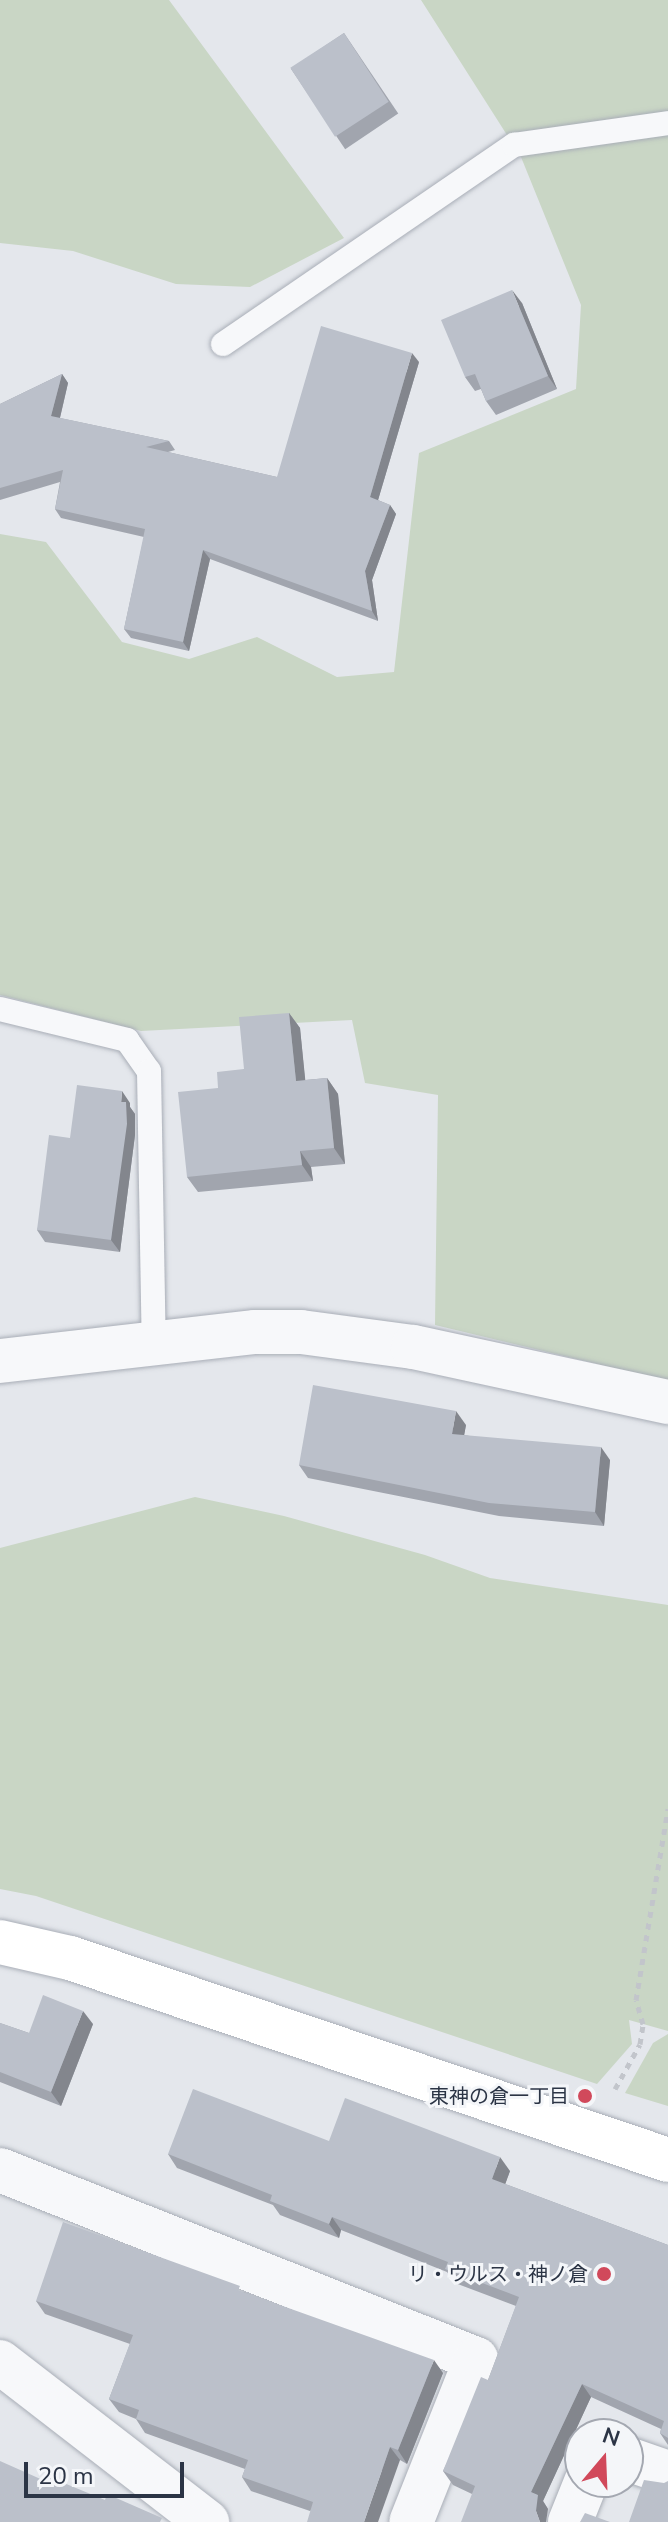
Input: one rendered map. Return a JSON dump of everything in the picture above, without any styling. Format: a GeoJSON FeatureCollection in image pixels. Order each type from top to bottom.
{"type":"FeatureCollection","features":[{"type":"Feature","properties":{"kind":"street"},"geometry":{"type":"LineString","coordinates":[[0,1361],[255,1332],[301,1332],[413,1347],[668,1402]]}},
{"type":"Feature","properties":{"kind":"street"},"geometry":{"type":"LineString","coordinates":[[0,1942],[70,1958],[668,2160]]}},
{"type":"Feature","properties":{"kind":"street"},"geometry":{"type":"LineString","coordinates":[[0,2170],[476,2359],[411,2522]]}},
{"type":"Feature","properties":{"kind":"street"},"geometry":{"type":"LineString","coordinates":[[0,2362],[207,2522]]}},
{"type":"Feature","properties":{"kind":"street"},"geometry":{"type":"LineString","coordinates":[[644,2465],[668,2473]]}},
{"type":"Feature","properties":{"kind":"street"},"geometry":{"type":"LineString","coordinates":[[570,2522],[580,2498]]}},
{"type":"Feature","properties":{"kind":"lane"},"geometry":{"type":"LineString","coordinates":[[223,344],[514,145],[668,123]]}},
{"type":"Feature","properties":{"kind":"lane"},"geometry":{"type":"LineString","coordinates":[[0,1009],[127,1040],[149,1071],[154,1344]]}},
{"type":"Feature","properties":{"kind":"path"},"geometry":{"type":"LineString","coordinates":[[610,2098],[640,2044],[643,2024],[636,2000],[668,1809]]}},
{"type":"Feature","properties":{"kind":"green space"},"geometry":{"type":"Polygon","coordinates":[[[0,0],[169,0],[344,238],[250,287],[176,284],[73,251],[0,243],[0,0]]]}},
{"type":"Feature","properties":{"kind":"green space"},"geometry":{"type":"Polygon","coordinates":[[[421,0],[668,0],[668,1381],[435,1325],[438,1095],[365,1083],[352,1020],[141,1031],[0,995],[0,534],[46,542],[122,642],[189,659],[257,637],[337,677],[394,672],[419,453],[576,389],[581,305],[521,157],[421,0]]]}},
{"type":"Feature","properties":{"kind":"green space"},"geometry":{"type":"Polygon","coordinates":[[[195,1497],[284,1516],[425,1555],[490,1578],[668,1605],[668,2031],[629,2020],[632,2044],[597,2084],[36,1896],[0,1889],[0,1548],[195,1497]]]}},
{"type":"Feature","properties":{"kind":"green space"},"geometry":{"type":"Polygon","coordinates":[[[668,2034],[668,2106],[625,2093],[653,2043],[668,2034]]]}},
{"type":"Feature","properties":{"kind":"building"},"geometry":{"type":"Polygon","coordinates":[[[344,33],[389,102],[335,137],[290,68],[344,33]]]}},
{"type":"Feature","properties":{"kind":"building"},"geometry":{"type":"Polygon","coordinates":[[[512,290],[548,376],[486,401],[475,374],[465,377],[441,320],[512,290]]]}},
{"type":"Feature","properties":{"kind":"building"},"geometry":{"type":"Polygon","coordinates":[[[321,326],[412,353],[370,497],[390,505],[365,571],[372,611],[203,550],[183,642],[124,629],[145,529],[55,509],[63,470],[0,488],[0,404],[62,374],[51,416],[169,441],[146,447],[277,477],[321,326]]]}},
{"type":"Feature","properties":{"kind":"building"},"geometry":{"type":"Polygon","coordinates":[[[289,1013],[296,1081],[327,1078],[334,1148],[300,1151],[302,1165],[187,1177],[178,1092],[218,1088],[217,1072],[244,1069],[239,1017],[289,1013]]]}},
{"type":"Feature","properties":{"kind":"building"},"geometry":{"type":"Polygon","coordinates":[[[77,1085],[122,1091],[121,1102],[126,1102],[127,1124],[111,1240],[37,1230],[49,1135],[70,1138],[77,1085]]]}},
{"type":"Feature","properties":{"kind":"building"},"geometry":{"type":"Polygon","coordinates":[[[313,1385],[456,1411],[452,1434],[601,1447],[595,1512],[489,1503],[299,1465],[313,1385]]]}},
{"type":"Feature","properties":{"kind":"building"},"geometry":{"type":"Polygon","coordinates":[[[43,1995],[83,2011],[51,2092],[0,2072],[0,2023],[29,2033],[43,1995]]]}},
{"type":"Feature","properties":{"kind":"building"},"geometry":{"type":"Polygon","coordinates":[[[193,2089],[329,2141],[345,2098],[500,2157],[492,2179],[668,2245],[668,2438],[660,2433],[664,2421],[582,2384],[531,2492],[538,2495],[536,2511],[540,2522],[461,2522],[475,2486],[443,2471],[481,2377],[488,2380],[519,2297],[445,2269],[448,2262],[332,2217],[329,2224],[270,2201],[272,2195],[168,2154],[193,2089]]]}},
{"type":"Feature","properties":{"kind":"building"},"geometry":{"type":"Polygon","coordinates":[[[63,2222],[240,2286],[238,2290],[434,2360],[398,2450],[390,2447],[364,2522],[307,2522],[313,2502],[242,2477],[248,2460],[136,2419],[139,2410],[109,2399],[133,2335],[36,2301],[63,2222]]]}},
{"type":"Feature","properties":{"kind":"building"},"geometry":{"type":"Polygon","coordinates":[[[0,2461],[45,2481],[47,2476],[105,2500],[107,2494],[162,2518],[160,2522],[0,2522],[0,2461]]]}},
{"type":"Feature","properties":{"kind":"building"},"geometry":{"type":"Polygon","coordinates":[[[644,2480],[668,2481],[668,2522],[629,2522],[638,2498],[644,2498],[644,2480]]]}},
{"type":"Feature","properties":{"kind":"building"},"geometry":{"type":"Polygon","coordinates":[[[585,2513],[610,2522],[580,2522],[585,2513]]]}},
{"type":"Feature","properties":{"kind":"place","name":"東神の倉一丁目"},"geometry":{"type":"Point","coordinates":[585,2096]}},
{"type":"Feature","properties":{"kind":"place","name":"リ・ウルス・神ノ倉"},"geometry":{"type":"Point","coordinates":[604,2274]}}]}
